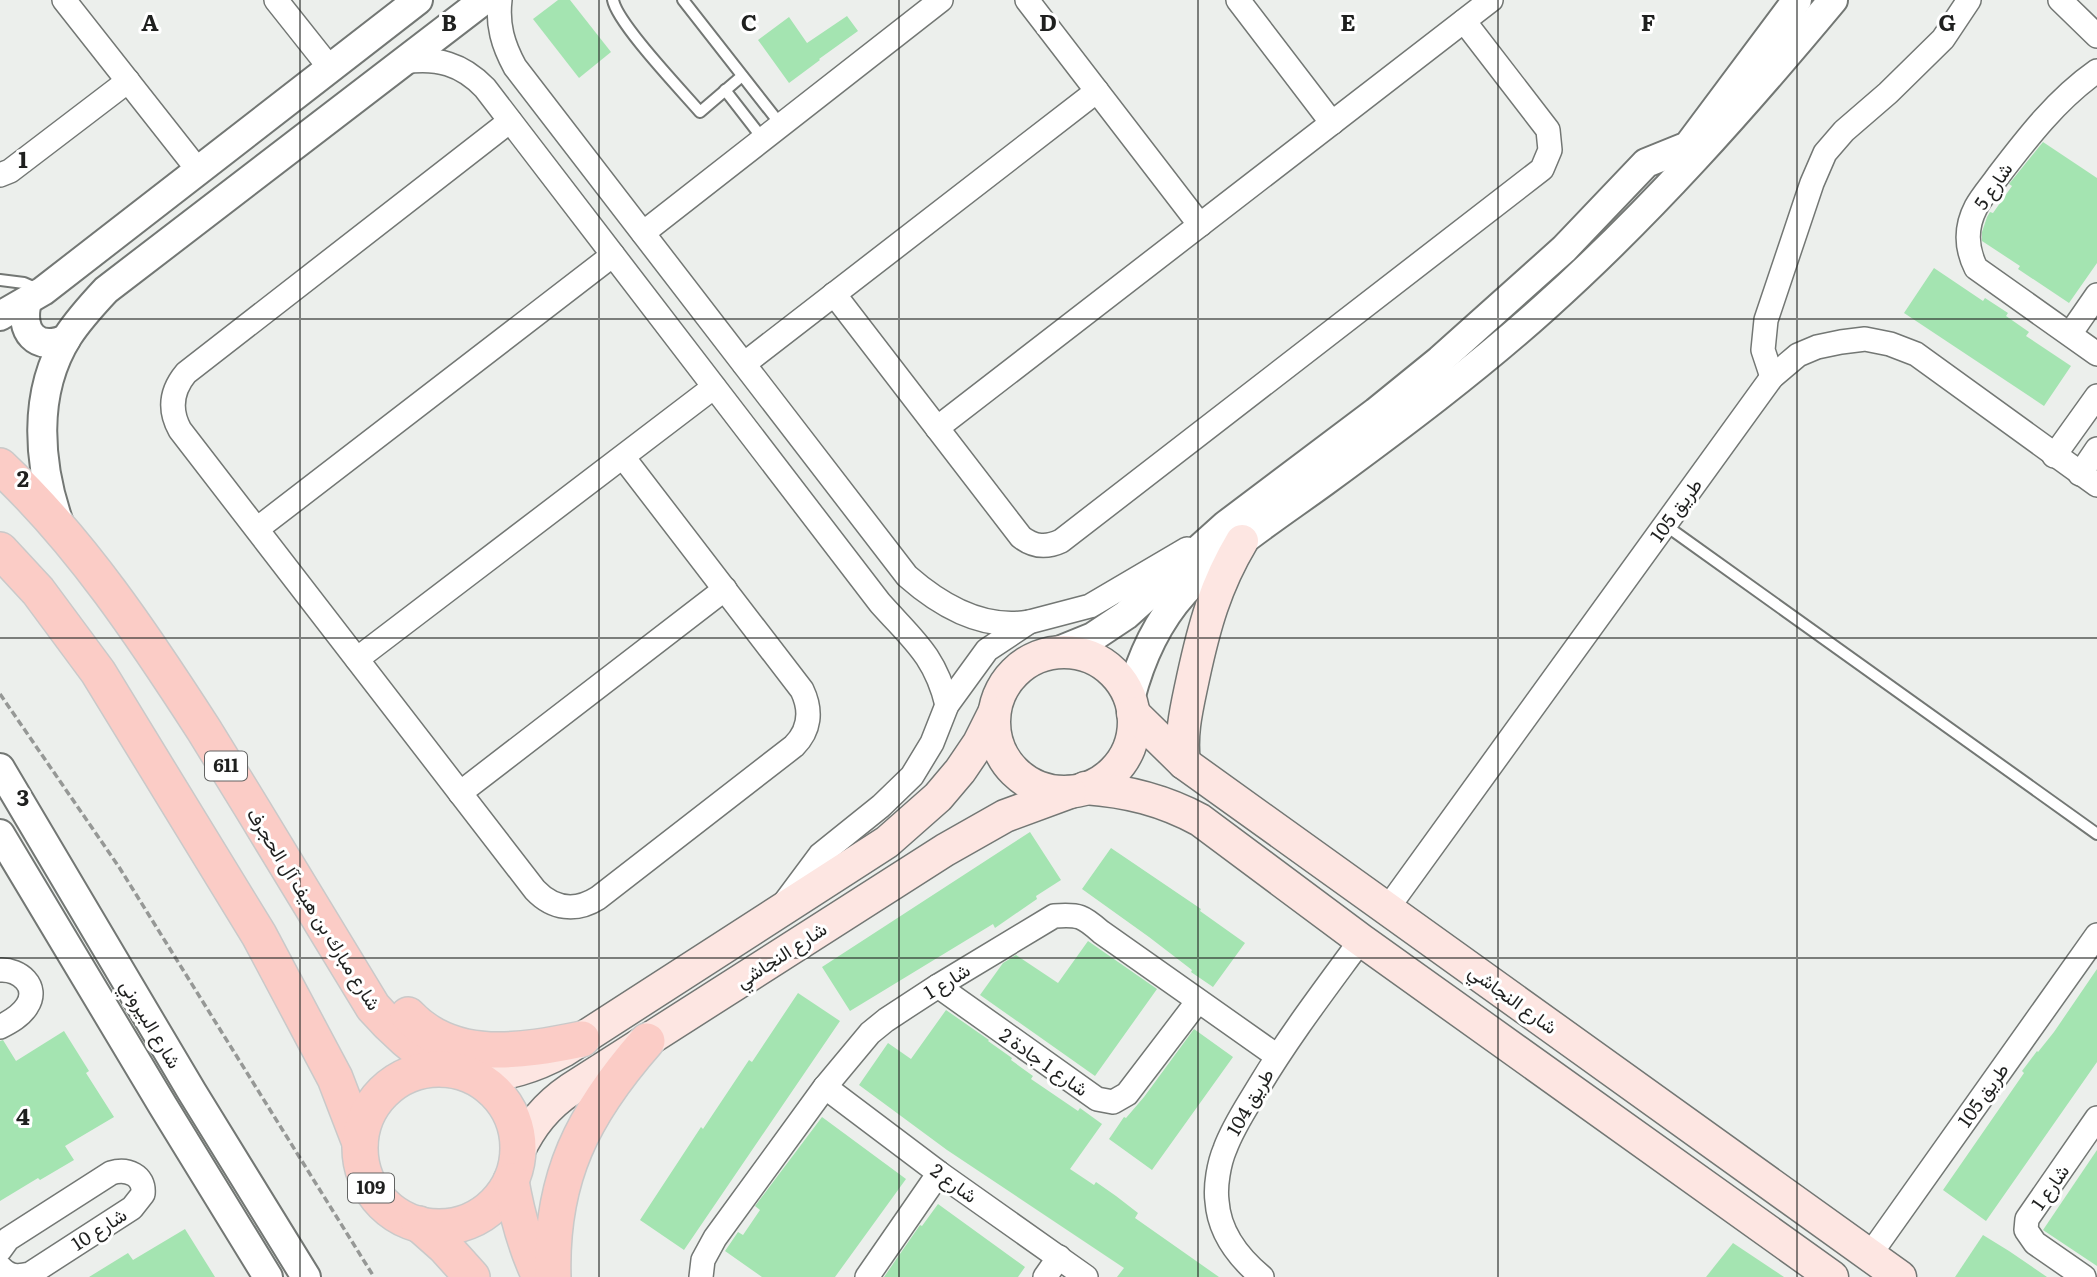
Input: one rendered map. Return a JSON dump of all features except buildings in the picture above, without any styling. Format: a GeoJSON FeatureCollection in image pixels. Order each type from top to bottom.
{"type":"FeatureCollection","features":[{"type":"Feature","properties":{"kind":"main road","name":"شارع مبارك بن هيف آل الحجرف"},"geometry":{"type":"LineString","coordinates":[[0,466],[62,532],[113,595],[152,650],[229,770],[373,1007],[394,1031],[417,1051],[458,1073]]}},
{"type":"Feature","properties":{"kind":"main road"},"geometry":{"type":"LineString","coordinates":[[1184,763],[1183,726],[1204,630],[1234,533]]}},
{"type":"Feature","properties":{"kind":"main road"},"geometry":{"type":"LineString","coordinates":[[0,550],[37,592],[98,672],[260,934],[335,1078],[360,1143]]}},
{"type":"Feature","properties":{"kind":"main road"},"geometry":{"type":"LineString","coordinates":[[1071,652],[1101,663],[1123,685],[1132,706],[1133,730],[1123,760],[1106,777],[1078,790],[1055,791],[1039,788],[1013,771],[997,744],[994,713],[1001,691],[1014,672],[1026,662],[1040,656],[1071,652]]}},
{"type":"Feature","properties":{"kind":"main road","name":"شارع النجاشي"},"geometry":{"type":"LineString","coordinates":[[1132,706],[1184,763],[1900,1277]]}},
{"type":"Feature","properties":{"kind":"main road","name":"شارع النجاشي"},"geometry":{"type":"LineString","coordinates":[[458,1073],[497,1075],[542,1062],[583,1039],[887,842],[938,797],[960,771],[979,743],[994,713]]}},
{"type":"Feature","properties":{"kind":"main road"},"geometry":{"type":"LineString","coordinates":[[229,770],[264,802],[295,839],[402,1009],[427,1031],[458,1046],[475,1049],[518,1049],[583,1039]]}},
{"type":"Feature","properties":{"kind":"main road","name":"شارع النجاشي"},"geometry":{"type":"LineString","coordinates":[[515,1167],[527,1133],[554,1101],[974,832],[1016,812],[1078,790],[1133,794],[1178,809],[1200,820],[1362,940],[1832,1277]]}},
{"type":"Feature","properties":{"kind":"main road"},"geometry":{"type":"LineString","coordinates":[[1530,1060],[1541,1056],[1547,1049],[1552,1028]]}},
{"type":"Feature","properties":{"kind":"main road"},"geometry":{"type":"LineString","coordinates":[[553,1277],[553,1228],[557,1203],[571,1155],[604,1095],[647,1041]]}},
{"type":"Feature","properties":{"kind":"main road"},"geometry":{"type":"LineString","coordinates":[[1574,1092],[1576,1078],[1581,1069],[1598,1061]]}},
{"type":"Feature","properties":{"kind":"main road","name":"109"},"geometry":{"type":"LineString","coordinates":[[458,1073],[428,1070],[413,1073],[386,1089],[376,1100],[362,1128],[360,1143],[360,1159],[371,1188],[391,1211],[405,1219],[419,1224],[450,1226],[480,1216],[493,1206],[515,1167]]}},
{"type":"Feature","properties":{"kind":"main road"},"geometry":{"type":"LineString","coordinates":[[458,1073],[486,1084],[508,1107],[518,1137],[515,1167],[526,1245],[540,1277]]}},
{"type":"Feature","properties":{"kind":"main road"},"geometry":{"type":"LineString","coordinates":[[419,1224],[445,1247],[472,1277]]}},
{"type":"Feature","properties":{"kind":"street"},"geometry":{"type":"LineString","coordinates":[[64,0],[198,170]]}},
{"type":"Feature","properties":{"kind":"street"},"geometry":{"type":"LineString","coordinates":[[276,0],[330,68]]}},
{"type":"Feature","properties":{"kind":"street"},"geometry":{"type":"LineString","coordinates":[[0,316],[35,296],[418,0]]}},
{"type":"Feature","properties":{"kind":"street"},"geometry":{"type":"LineString","coordinates":[[62,532],[47,482],[42,431],[48,382],[55,360],[79,319],[106,290],[484,0]]}},
{"type":"Feature","properties":{"kind":"street"},"geometry":{"type":"LineString","coordinates":[[500,0],[502,36],[515,67],[907,576],[925,592],[967,615],[1013,625],[1090,606],[1234,533],[1391,432],[1500,346],[1622,235],[1698,155],[1833,0]]}},
{"type":"Feature","properties":{"kind":"street"},"geometry":{"type":"LineString","coordinates":[[643,233],[941,0]]}},
{"type":"Feature","properties":{"kind":"street"},"geometry":{"type":"LineString","coordinates":[[1027,0],[1200,225]]}},
{"type":"Feature","properties":{"kind":"street"},"geometry":{"type":"LineString","coordinates":[[1238,0],[1332,122]]}},
{"type":"Feature","properties":{"kind":"street"},"geometry":{"type":"LineString","coordinates":[[937,428],[1491,0]]}},
{"type":"Feature","properties":{"kind":"street"},"geometry":{"type":"LineString","coordinates":[[1056,652],[1075,646],[1110,627],[1234,533],[1440,360],[1564,249],[1646,163],[1688,146],[1797,0]]}},
{"type":"Feature","properties":{"kind":"street"},"geometry":{"type":"LineString","coordinates":[[1772,377],[1763,350],[1766,320],[1812,183],[1825,153],[1844,131],[1888,93],[1943,39],[1969,0]]}},
{"type":"Feature","properties":{"kind":"street"},"geometry":{"type":"LineString","coordinates":[[2060,0],[2097,36]]}},
{"type":"Feature","properties":{"kind":"street"},"geometry":{"type":"LineString","coordinates":[[834,294],[1021,537],[1036,545],[1053,545],[1542,169],[1550,150],[1548,130],[1464,21]]}},
{"type":"Feature","properties":{"kind":"street"},"geometry":{"type":"LineString","coordinates":[[404,62],[434,60],[462,69],[485,88],[880,603],[928,655],[947,705]]}},
{"type":"Feature","properties":{"kind":"street","name":"شارع 5"},"geometry":{"type":"LineString","coordinates":[[2097,71],[2064,96],[2017,151],[1976,207],[1968,230],[1968,251],[1976,268],[2097,354]]}},
{"type":"Feature","properties":{"kind":"street"},"geometry":{"type":"LineString","coordinates":[[0,174],[10,171],[128,80]]}},
{"type":"Feature","properties":{"kind":"street"},"geometry":{"type":"LineString","coordinates":[[744,363],[1097,91]]}},
{"type":"Feature","properties":{"kind":"street"},"geometry":{"type":"LineString","coordinates":[[510,121],[186,373],[180,380],[173,405],[176,422],[460,793],[541,897],[560,906],[580,907],[609,890],[794,746],[804,733],[809,715],[802,690],[623,457]]}},
{"type":"Feature","properties":{"kind":"street"},"geometry":{"type":"LineString","coordinates":[[257,529],[613,254]]}},
{"type":"Feature","properties":{"kind":"street"},"geometry":{"type":"LineString","coordinates":[[2070,334],[2097,295]]}},
{"type":"Feature","properties":{"kind":"street"},"geometry":{"type":"LineString","coordinates":[[35,296],[24,320],[32,336],[48,343],[66,338]]}},
{"type":"Feature","properties":{"kind":"street","name":"طريق 105"},"geometry":{"type":"LineString","coordinates":[[1387,909],[1772,377],[1798,355],[1818,347],[1865,339],[1890,344],[1916,354],[2088,480],[2097,449]]}},
{"type":"Feature","properties":{"kind":"street"},"geometry":{"type":"LineString","coordinates":[[357,659],[714,387]]}},
{"type":"Feature","properties":{"kind":"street"},"geometry":{"type":"LineString","coordinates":[[2054,456],[2097,396]]}},
{"type":"Feature","properties":{"kind":"street"},"geometry":{"type":"LineString","coordinates":[[1132,706],[1138,670],[1149,642],[1165,617],[1234,533]]}},
{"type":"Feature","properties":{"kind":"street"},"geometry":{"type":"LineString","coordinates":[[460,793],[724,589]]}},
{"type":"Feature","properties":{"kind":"street"},"geometry":{"type":"LineString","coordinates":[[776,914],[820,855],[881,806],[912,776],[932,743],[947,705],[987,650],[1029,622]]}},
{"type":"Feature","properties":{"kind":"street","name":"شارع البيروني"},"geometry":{"type":"LineString","coordinates":[[0,768],[192,1092],[306,1277]]}},
{"type":"Feature","properties":{"kind":"street","name":"شارع البيروني"},"geometry":{"type":"LineString","coordinates":[[0,834],[268,1277]]}},
{"type":"Feature","properties":{"kind":"street","name":"شارع 1"},"geometry":{"type":"LineString","coordinates":[[701,1277],[703,1260],[715,1238],[825,1087],[870,1033],[938,986],[1054,916],[1084,917],[1101,932],[1277,1056]]}},
{"type":"Feature","properties":{"kind":"street","name":"طريق 105"},"geometry":{"type":"LineString","coordinates":[[1869,1256],[2097,935]]}},
{"type":"Feature","properties":{"kind":"street","name":"طريق 104"},"geometry":{"type":"LineString","coordinates":[[1262,1277],[1239,1256],[1223,1229],[1216,1201],[1223,1151],[1277,1056],[1362,940]]}},
{"type":"Feature","properties":{"kind":"street"},"geometry":{"type":"LineString","coordinates":[[0,970],[12,970],[25,979],[30,986],[31,998],[16,1018],[0,1027]]}},
{"type":"Feature","properties":{"kind":"street","name":"شارع 1 جادة 2"},"geometry":{"type":"LineString","coordinates":[[938,986],[1097,1099],[1113,1102],[1128,1094],[1198,1001]]}},
{"type":"Feature","properties":{"kind":"street","name":"شارع 2"},"geometry":{"type":"LineString","coordinates":[[825,1087],[939,1173],[1086,1277]]}},
{"type":"Feature","properties":{"kind":"street"},"geometry":{"type":"LineString","coordinates":[[163,1106],[178,1112],[186,1110],[192,1101],[192,1092]]}},
{"type":"Feature","properties":{"kind":"street","name":"شارع 1"},"geometry":{"type":"LineString","coordinates":[[2084,1277],[2035,1242],[2026,1230],[2027,1219],[2097,1118]]}},
{"type":"Feature","properties":{"kind":"street"},"geometry":{"type":"LineString","coordinates":[[187,1146],[196,1130],[211,1129],[217,1133]]}},
{"type":"Feature","properties":{"kind":"street","name":"شارع 10"},"geometry":{"type":"LineString","coordinates":[[0,1250],[8,1239],[111,1173],[126,1171],[141,1182],[143,1194],[132,1208],[30,1274],[18,1277],[0,1268]]}},
{"type":"Feature","properties":{"kind":"street"},"geometry":{"type":"LineString","coordinates":[[867,1277],[939,1173]]}},
{"type":"Feature","properties":{"kind":"street"},"geometry":{"type":"LineString","coordinates":[[1045,1277],[1059,1257]]}},
{"type":"Feature","properties":{"kind":"lane"},"geometry":{"type":"LineString","coordinates":[[613,0],[620,15],[644,47],[700,112],[742,76]]}},
{"type":"Feature","properties":{"kind":"lane"},"geometry":{"type":"LineString","coordinates":[[683,0],[742,76],[772,132]]}},
{"type":"Feature","properties":{"kind":"lane"},"geometry":{"type":"LineString","coordinates":[[725,90],[772,132]]}},
{"type":"Feature","properties":{"kind":"lane"},"geometry":{"type":"LineString","coordinates":[[0,280],[24,283],[35,296]]}},
{"type":"Feature","properties":{"kind":"lane"},"geometry":{"type":"LineString","coordinates":[[1665,525],[2097,834]]}},
{"type":"Feature","properties":{"kind":"path"},"geometry":{"type":"LineString","coordinates":[[0,694],[119,867],[374,1277]]}}]}
